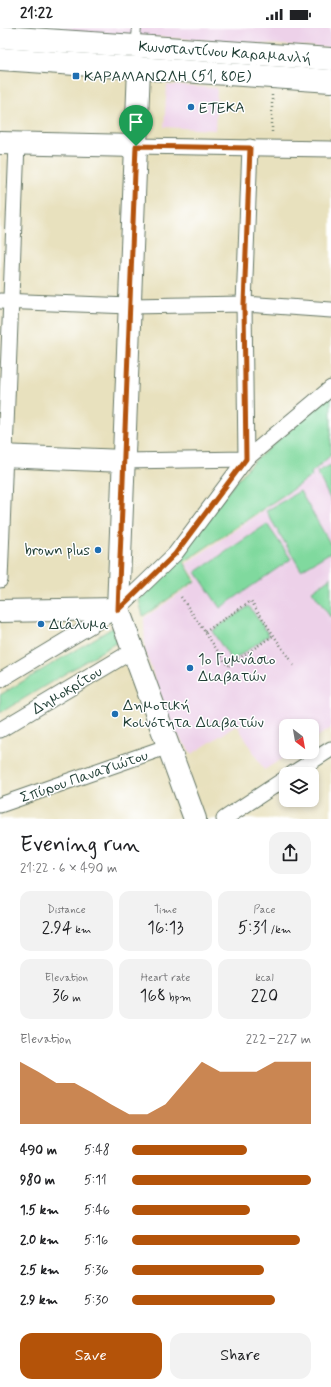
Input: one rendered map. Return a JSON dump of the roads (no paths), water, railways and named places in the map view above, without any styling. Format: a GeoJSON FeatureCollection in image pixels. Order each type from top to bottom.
{"type":"FeatureCollection","features":[{"type":"Feature","properties":{"kind":"street","name":"Κωνσταντίνου Καραμανλή"},"geometry":{"type":"LineString","coordinates":[[0,37],[136,37],[331,58]]}},
{"type":"Feature","properties":{"kind":"street","name":"Κωνσταντίνου Καραμανλή"},"geometry":{"type":"LineString","coordinates":[[0,60],[331,80]]}},
{"type":"Feature","properties":{"kind":"street"},"geometry":{"type":"LineString","coordinates":[[139,68],[118,610],[195,819]]}},
{"type":"Feature","properties":{"kind":"street"},"geometry":{"type":"LineString","coordinates":[[0,580],[9,143],[331,149]]}},
{"type":"Feature","properties":{"kind":"street"},"geometry":{"type":"LineString","coordinates":[[246,459],[244,304],[250,148]]}},
{"type":"Feature","properties":{"kind":"street"},"geometry":{"type":"LineString","coordinates":[[5,302],[130,306],[244,304],[331,310]]}},
{"type":"Feature","properties":{"kind":"street"},"geometry":{"type":"LineString","coordinates":[[0,680],[118,610],[175,554],[246,459],[331,388]]}},
{"type":"Feature","properties":{"kind":"street"},"geometry":{"type":"LineString","coordinates":[[2,456],[124,461],[246,459]]}},
{"type":"Feature","properties":{"kind":"street"},"geometry":{"type":"LineString","coordinates":[[0,611],[118,610]]}},
{"type":"Feature","properties":{"kind":"street","name":"Δημοκρίτου"},"geometry":{"type":"LineString","coordinates":[[0,730],[134,650]]}},
{"type":"Feature","properties":{"kind":"street","name":"Σπύρου Παναγιώτου"},"geometry":{"type":"LineString","coordinates":[[0,805],[169,746]]}},
{"type":"Feature","properties":{"kind":"street"},"geometry":{"type":"LineString","coordinates":[[303,767],[331,749]]}},
{"type":"Feature","properties":{"kind":"street"},"geometry":{"type":"LineString","coordinates":[[224,819],[279,783]]}},
{"type":"Feature","properties":{"kind":"place","name":"ΚΑΡΑΜΑΝΩΛΗ (51, 80Ε)"},"geometry":{"type":"Point","coordinates":[76,76]}},
{"type":"Feature","properties":{"kind":"place","name":"ΕΤΕΚΑ"},"geometry":{"type":"Point","coordinates":[191,107]}},
{"type":"Feature","properties":{"kind":"place","name":"brown plus"},"geometry":{"type":"Point","coordinates":[98,550]}},
{"type":"Feature","properties":{"kind":"place","name":"Διάλυμα"},"geometry":{"type":"Point","coordinates":[41,624]}},
{"type":"Feature","properties":{"kind":"place","name":"1ο Γυμνάσιο Διαβατών"},"geometry":{"type":"Point","coordinates":[190,668]}},
{"type":"Feature","properties":{"kind":"place","name":"Δημοτική Κοινότητα Διαβατών"},"geometry":{"type":"Point","coordinates":[115,714]}}]}
